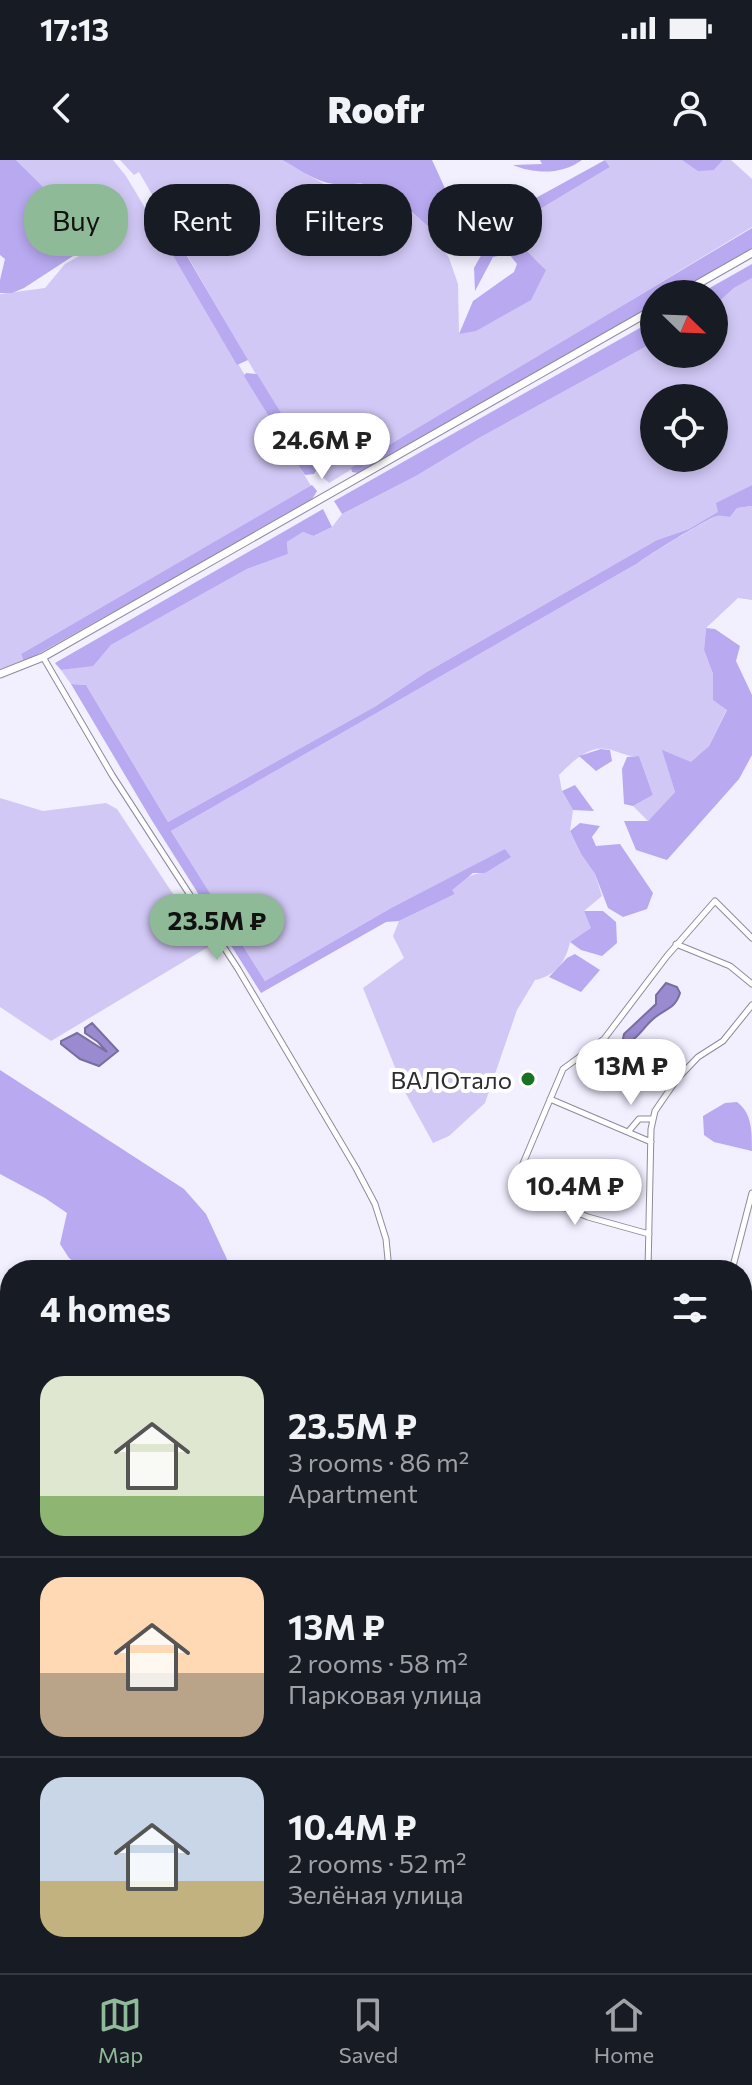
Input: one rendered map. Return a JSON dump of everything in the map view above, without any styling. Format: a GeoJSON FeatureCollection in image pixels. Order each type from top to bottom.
{"type":"FeatureCollection","features":[{"type":"Feature","properties":{"kind":"street"},"geometry":{"type":"LineString","coordinates":[[705,280],[752,253]]}},
{"type":"Feature","properties":{"kind":"street"},"geometry":{"type":"LineString","coordinates":[[0,674],[43,657],[640,317]]}},
{"type":"Feature","properties":{"kind":"street"},"geometry":{"type":"LineString","coordinates":[[43,657],[112,775],[238,969],[356,1168],[375,1204],[386,1239],[388,1260]]}},
{"type":"Feature","properties":{"kind":"street"},"geometry":{"type":"LineString","coordinates":[[649,1234],[588,1217],[513,1187],[563,1069],[604,1039],[676,944],[715,901],[752,938]]}},
{"type":"Feature","properties":{"kind":"street"},"geometry":{"type":"LineString","coordinates":[[676,944],[730,966],[752,984]]}},
{"type":"Feature","properties":{"kind":"street"},"geometry":{"type":"LineString","coordinates":[[648,1260],[652,1119],[677,1079],[698,1057],[723,1041],[752,1005]]}},
{"type":"Feature","properties":{"kind":"street"},"geometry":{"type":"LineString","coordinates":[[550,1099],[651,1142]]}},
{"type":"Feature","properties":{"kind":"street"},"geometry":{"type":"LineString","coordinates":[[628,1132],[639,1119],[652,1119]]}},
{"type":"Feature","properties":{"kind":"street"},"geometry":{"type":"LineString","coordinates":[[735,1260],[752,1193]]}},
{"type":"Feature","properties":{"kind":"shaded area"},"geometry":{"type":"Polygon","coordinates":[[[0,160],[16,160],[40,184],[24,184],[24,256],[73,256],[24,288],[12,293],[0,293],[5,259],[0,255],[0,160]]]}},
{"type":"Feature","properties":{"kind":"shaded area"},"geometry":{"type":"Polygon","coordinates":[[[16,160],[113,160],[144,206],[144,256],[174,256],[311,486],[21,654],[24,663],[0,671],[0,294],[45,288],[65,264],[79,256],[128,256],[128,184],[39,184],[16,160]]]}},
{"type":"Feature","properties":{"kind":"shaded area"},"geometry":{"type":"Polygon","coordinates":[[[120,160],[282,160],[324,184],[276,184],[276,256],[412,256],[412,212],[428,226],[428,256],[449,258],[458,284],[459,334],[546,270],[532,256],[542,256],[542,208],[610,167],[605,160],[682,160],[714,170],[723,160],[731,160],[752,179],[752,227],[664,280],[640,280],[640,295],[329,483],[316,471],[188,256],[260,256],[260,184],[146,184],[139,172],[134,175],[120,160]]]}},
{"type":"Feature","properties":{"kind":"shaded area"},"geometry":{"type":"Polygon","coordinates":[[[282,160],[432,160],[443,184],[428,184],[428,226],[412,212],[412,184],[337,184],[311,176],[282,160]]]}},
{"type":"Feature","properties":{"kind":"shaded area"},"geometry":{"type":"Polygon","coordinates":[[[540,160],[582,160],[548,172],[513,165],[542,164],[540,160]]]}},
{"type":"Feature","properties":{"kind":"shaded area"},"geometry":{"type":"Polygon","coordinates":[[[605,160],[610,167],[542,208],[542,195],[605,160]]]}},
{"type":"Feature","properties":{"kind":"shaded area"},"geometry":{"type":"Polygon","coordinates":[[[682,160],[723,160],[714,170],[698,171],[682,160]]]}},
{"type":"Feature","properties":{"kind":"shaded area"},"geometry":{"type":"Polygon","coordinates":[[[752,228],[752,251],[700,280],[665,280],[752,228]]]}},
{"type":"Feature","properties":{"kind":"shaded area"},"geometry":{"type":"Polygon","coordinates":[[[173,256],[187,256],[248,360],[237,365],[173,256]]]}},
{"type":"Feature","properties":{"kind":"shaded area"},"geometry":{"type":"Polygon","coordinates":[[[481,256],[498,256],[493,257],[475,291],[474,268],[481,256]]]}},
{"type":"Feature","properties":{"kind":"shaded area"},"geometry":{"type":"Polygon","coordinates":[[[511,256],[532,256],[546,270],[531,300],[476,331],[459,334],[473,301],[514,272],[517,264],[511,256]]]}},
{"type":"Feature","properties":{"kind":"shaded area"},"geometry":{"type":"Polygon","coordinates":[[[752,264],[752,278],[728,293],[728,280],[724,280],[752,264]]]}},
{"type":"Feature","properties":{"kind":"shaded area"},"geometry":{"type":"Polygon","coordinates":[[[752,278],[752,485],[717,503],[719,512],[689,529],[657,540],[425,673],[376,706],[168,822],[86,685],[71,684],[61,670],[93,665],[111,645],[247,569],[288,554],[287,542],[303,532],[315,536],[332,527],[342,514],[416,476],[640,350],[640,368],[728,368],[728,293],[752,278]]]}},
{"type":"Feature","properties":{"kind":"shaded area"},"geometry":{"type":"Polygon","coordinates":[[[640,295],[640,314],[358,473],[352,472],[351,468],[640,295]]]}},
{"type":"Feature","properties":{"kind":"shaded area"},"geometry":{"type":"Polygon","coordinates":[[[640,328],[640,350],[416,476],[342,514],[334,501],[640,328]]]}},
{"type":"Feature","properties":{"kind":"shaded area"},"geometry":{"type":"Polygon","coordinates":[[[246,373],[257,374],[297,439],[291,446],[286,444],[244,376],[246,373]]]}},
{"type":"Feature","properties":{"kind":"shaded area"},"geometry":{"type":"Polygon","coordinates":[[[297,453],[306,455],[316,471],[314,474],[305,475],[293,457],[297,453]]]}},
{"type":"Feature","properties":{"kind":"shaded area"},"geometry":{"type":"Polygon","coordinates":[[[312,485],[317,491],[311,501],[24,662],[21,654],[312,485]]]}},
{"type":"Feature","properties":{"kind":"shaded area"},"geometry":{"type":"Polygon","coordinates":[[[752,485],[752,506],[737,508],[730,517],[717,516],[703,523],[171,831],[265,981],[391,908],[505,849],[511,857],[485,873],[473,873],[452,890],[455,894],[399,921],[386,922],[261,993],[151,819],[71,684],[86,685],[168,822],[376,706],[425,673],[657,540],[689,529],[718,512],[716,503],[752,485]]]}},
{"type":"Feature","properties":{"kind":"shaded area"},"geometry":{"type":"Polygon","coordinates":[[[752,506],[752,600],[738,598],[706,628],[704,650],[713,674],[713,699],[727,709],[709,746],[691,763],[663,751],[675,792],[648,821],[633,806],[653,795],[639,756],[601,748],[581,756],[559,775],[562,791],[573,810],[570,831],[595,874],[602,896],[584,911],[592,928],[570,942],[566,956],[554,971],[535,980],[517,1010],[485,1103],[449,1136],[433,1143],[405,1092],[363,988],[404,958],[393,936],[399,921],[455,894],[451,890],[455,886],[471,876],[485,873],[506,849],[391,908],[265,981],[171,831],[703,523],[717,516],[730,517],[737,508],[752,506]]]}},
{"type":"Feature","properties":{"kind":"shaded area"},"geometry":{"type":"Polygon","coordinates":[[[323,509],[332,527],[314,536],[303,532],[287,542],[288,554],[247,569],[111,645],[93,666],[61,670],[55,663],[323,509]]]}},
{"type":"Feature","properties":{"kind":"shaded area"},"geometry":{"type":"Polygon","coordinates":[[[706,628],[715,629],[740,646],[736,661],[752,695],[752,755],[739,779],[667,860],[636,850],[624,821],[648,821],[675,792],[662,750],[691,762],[709,746],[727,710],[713,700],[713,674],[704,650],[706,628]]]}},
{"type":"Feature","properties":{"kind":"shaded area"},"geometry":{"type":"Polygon","coordinates":[[[601,749],[610,750],[612,761],[596,771],[579,756],[601,749]]]}},
{"type":"Feature","properties":{"kind":"shaded area"},"geometry":{"type":"Polygon","coordinates":[[[639,756],[653,795],[633,806],[624,804],[622,769],[627,757],[639,756]]]}},
{"type":"Feature","properties":{"kind":"shaded area"},"geometry":{"type":"Polygon","coordinates":[[[575,785],[594,811],[573,810],[562,791],[575,785]]]}},
{"type":"Feature","properties":{"kind":"shaded area"},"geometry":{"type":"Polygon","coordinates":[[[0,798],[43,811],[106,803],[117,809],[208,947],[51,1041],[0,1007],[0,798]]]}},
{"type":"Feature","properties":{"kind":"shaded area"},"geometry":{"type":"Polygon","coordinates":[[[580,823],[600,826],[592,837],[596,846],[620,844],[653,893],[647,909],[623,917],[608,908],[595,874],[570,831],[580,823]]]}},
{"type":"Feature","properties":{"kind":"shaded area"},"geometry":{"type":"Polygon","coordinates":[[[584,911],[603,911],[616,922],[617,943],[602,956],[581,950],[570,942],[591,928],[584,911]]]}},
{"type":"Feature","properties":{"kind":"shaded area"},"geometry":{"type":"Polygon","coordinates":[[[575,954],[600,970],[581,992],[549,977],[575,954]]]}},
{"type":"Feature","properties":{"kind":"shaded area"},"geometry":{"type":"Polygon","coordinates":[[[666,983],[677,987],[680,993],[678,999],[628,1043],[623,1039],[624,1034],[656,1004],[656,995],[666,983]]]}},
{"type":"Feature","properties":{"kind":"shaded area"},"geometry":{"type":"Polygon","coordinates":[[[92,1023],[118,1051],[99,1066],[80,1059],[61,1044],[61,1041],[77,1033],[107,1052],[85,1033],[85,1028],[92,1023]]]}},
{"type":"Feature","properties":{"kind":"shaded area"},"geometry":{"type":"Polygon","coordinates":[[[0,1070],[184,1189],[206,1214],[227,1260],[72,1260],[60,1244],[67,1213],[0,1174],[0,1070]]]}},
{"type":"Feature","properties":{"kind":"shaded area"},"geometry":{"type":"Polygon","coordinates":[[[737,1102],[748,1117],[752,1151],[714,1142],[704,1135],[703,1116],[725,1103],[737,1102]]]}},
{"type":"Feature","properties":{"kind":"place","name":"ВАЛОтало"},"geometry":{"type":"Point","coordinates":[528,1079]}}]}
